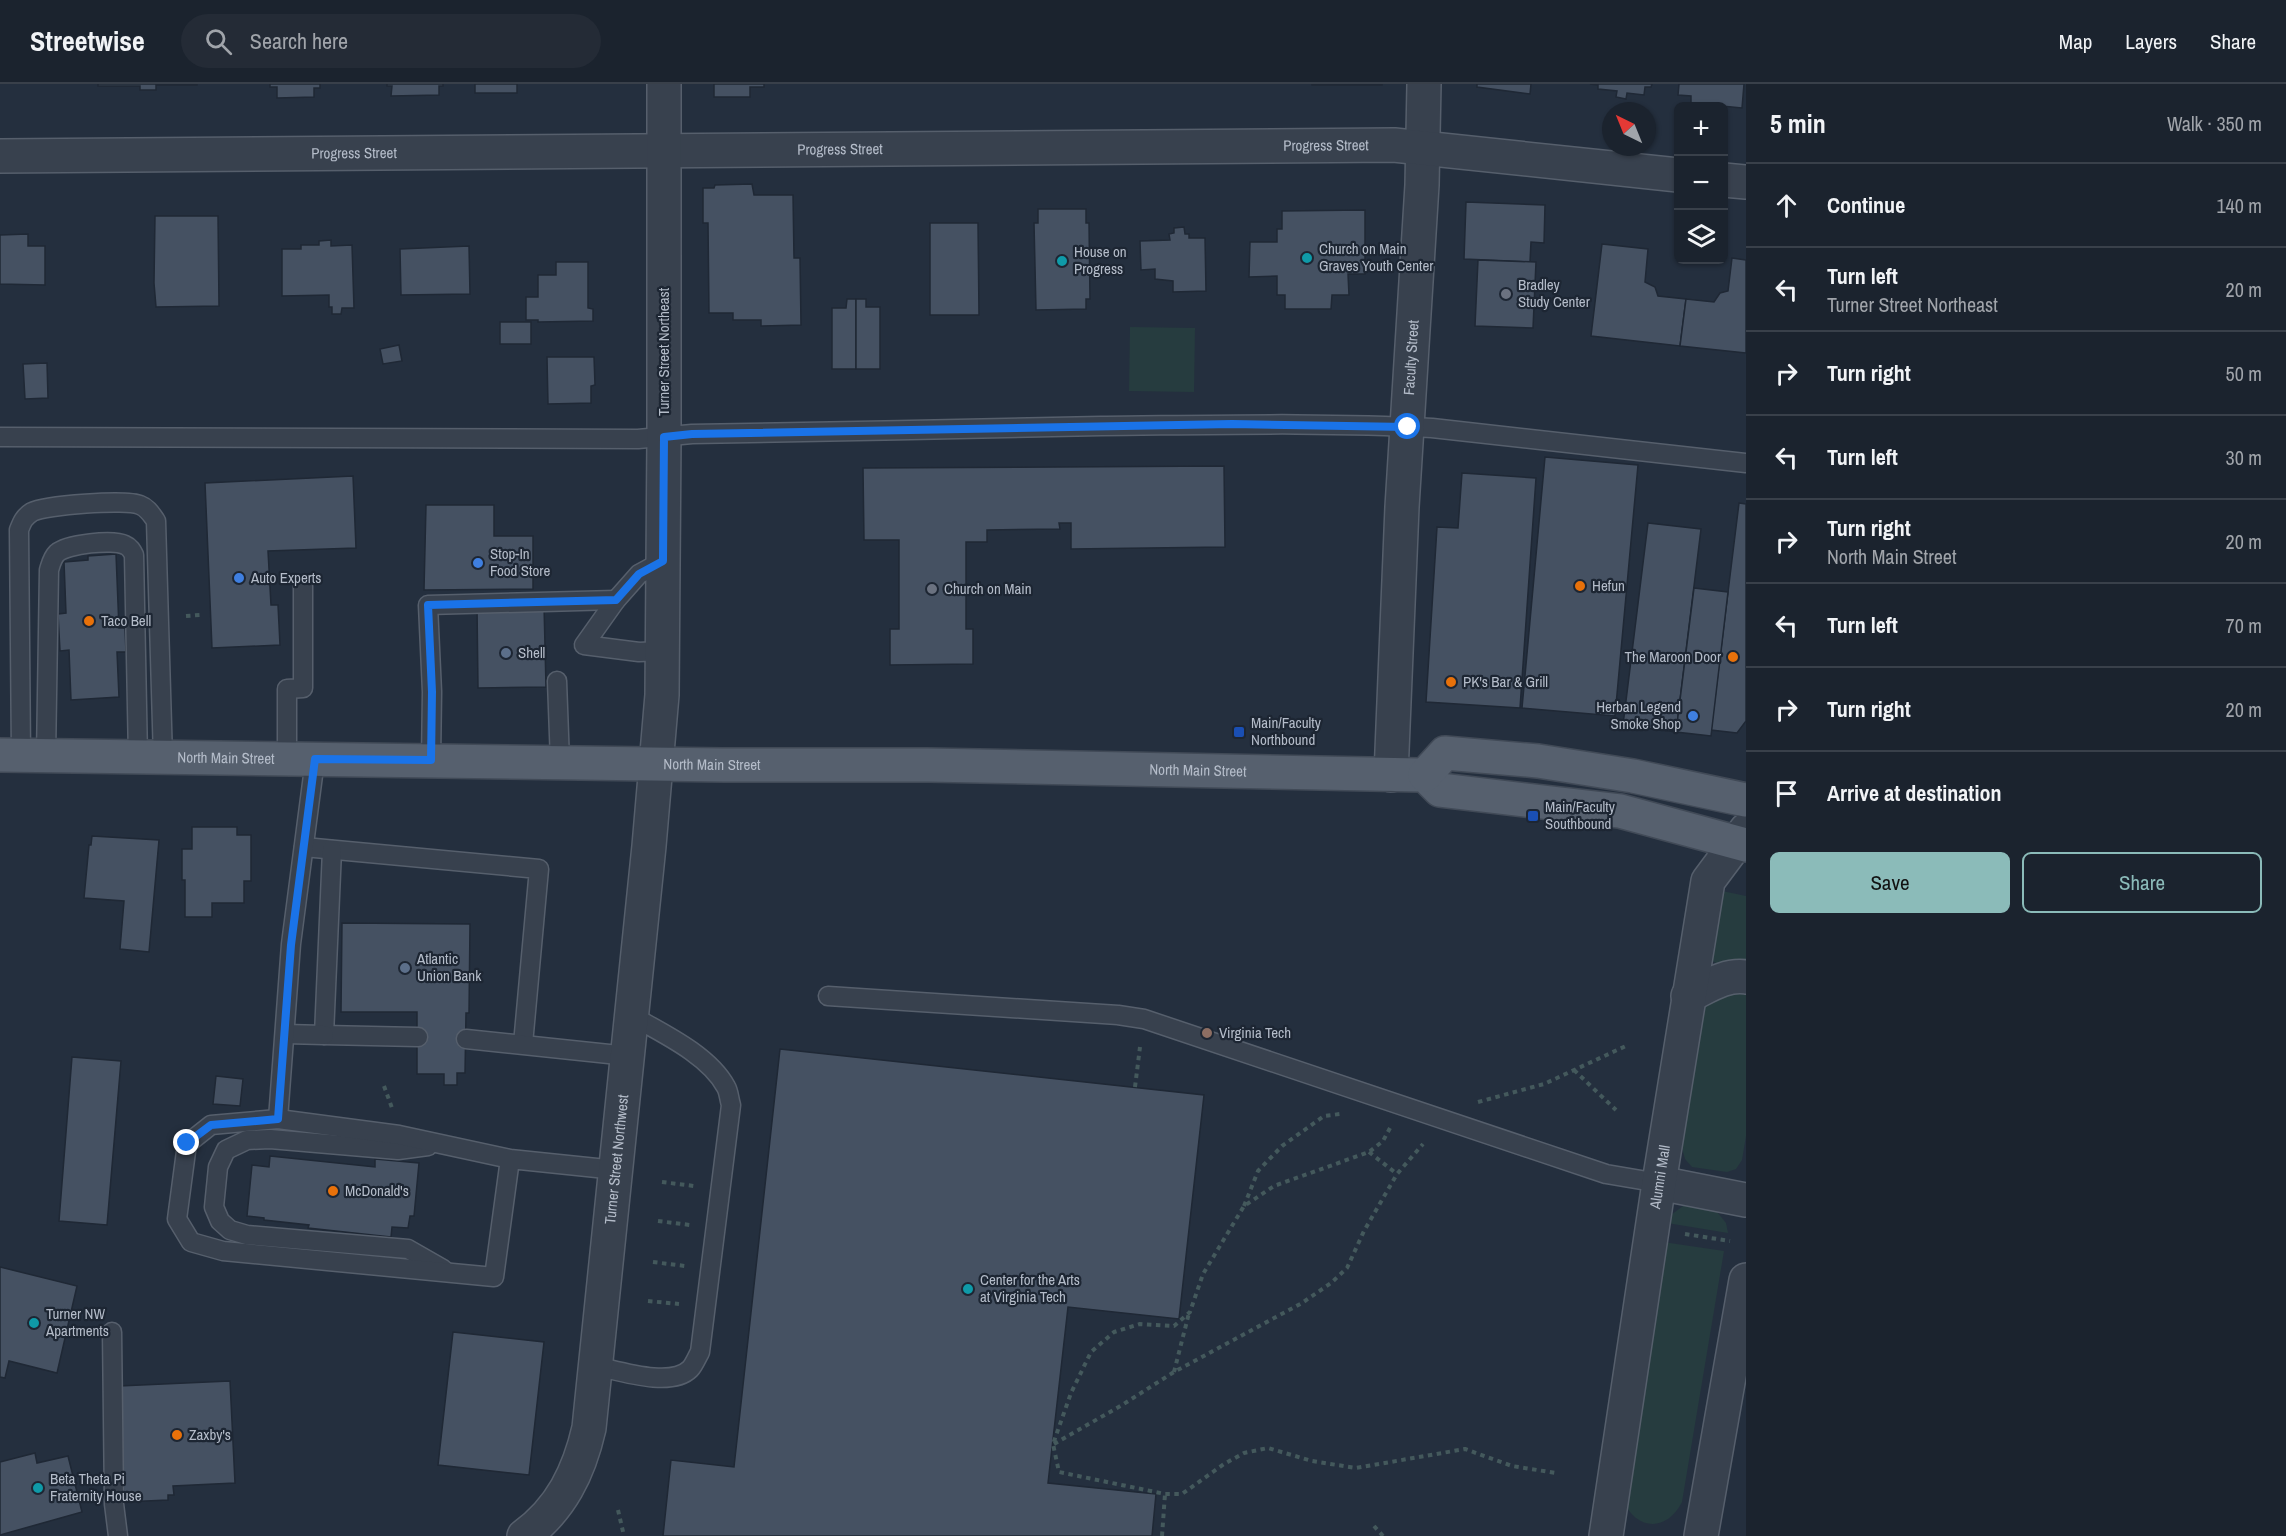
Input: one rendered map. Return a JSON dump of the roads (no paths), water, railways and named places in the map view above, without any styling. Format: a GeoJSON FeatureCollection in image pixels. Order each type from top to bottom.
{"type":"FeatureCollection","features":[{"type":"Feature","properties":{"kind":"main road"},"geometry":{"type":"LineString","coordinates":[[1742,839],[1620,811],[1440,790],[1425,775],[1445,753],[1538,761],[1633,776],[1746,800]]}},
{"type":"Feature","properties":{"kind":"main road","name":"North Main Street"},"geometry":{"type":"LineString","coordinates":[[22,756],[927,765],[1425,775]]}},
{"type":"Feature","properties":{"kind":"street","name":"Turner Street Northeast"},"geometry":{"type":"LineString","coordinates":[[656,763],[662,695],[664,84]]}},
{"type":"Feature","properties":{"kind":"street","name":"Faculty Street"},"geometry":{"type":"LineString","coordinates":[[1390,775],[1402,519],[1424,148],[1424,84]]}},
{"type":"Feature","properties":{"kind":"street","name":"Progress Street"},"geometry":{"type":"LineString","coordinates":[[0,156],[1382,146],[1424,148],[1674,175]]}},
{"type":"Feature","properties":{"kind":"street"},"geometry":{"type":"LineString","coordinates":[[1728,180],[1746,182]]}},
{"type":"Feature","properties":{"kind":"street","name":"Turner Street Northwest"},"geometry":{"type":"LineString","coordinates":[[524,1536],[553,1510],[566,1491],[579,1465],[589,1428],[656,763]]}},
{"type":"Feature","properties":{"kind":"street","name":"Alumni Mall"},"geometry":{"type":"LineString","coordinates":[[1606,1536],[1688,996],[1708,881],[1742,839]]}},
{"type":"Feature","properties":{"kind":"street"},"geometry":{"type":"LineString","coordinates":[[1688,996],[1717,981],[1735,976],[1746,977]]}},
{"type":"Feature","properties":{"kind":"street"},"geometry":{"type":"LineString","coordinates":[[1659,1183],[1746,1200]]}},
{"type":"Feature","properties":{"kind":"street"},"geometry":{"type":"LineString","coordinates":[[1701,1536],[1746,1280]]}},
{"type":"Feature","properties":{"kind":"lane"},"geometry":{"type":"LineString","coordinates":[[0,437],[638,439],[692,434],[1232,424],[1408,427],[1746,463]]}},
{"type":"Feature","properties":{"kind":"lane"},"geometry":{"type":"LineString","coordinates":[[22,756],[19,530],[24,518],[34,511],[51,506],[122,502],[138,503],[149,510],[156,522],[151,758]]}},
{"type":"Feature","properties":{"kind":"lane"},"geometry":{"type":"LineString","coordinates":[[22,756],[52,560],[57,553],[74,545],[113,543],[123,544],[130,548],[134,555],[151,758]]}},
{"type":"Feature","properties":{"kind":"lane"},"geometry":{"type":"LineString","coordinates":[[662,651],[639,652],[584,645],[616,600],[639,574],[663,561]]}},
{"type":"Feature","properties":{"kind":"lane"},"geometry":{"type":"LineString","coordinates":[[278,1119],[291,945],[304,848],[301,759],[287,689],[303,688],[303,585]]}},
{"type":"Feature","properties":{"kind":"lane"},"geometry":{"type":"LineString","coordinates":[[431,760],[432,692],[428,605],[616,600]]}},
{"type":"Feature","properties":{"kind":"lane"},"geometry":{"type":"LineString","coordinates":[[557,681],[560,762]]}},
{"type":"Feature","properties":{"kind":"lane"},"geometry":{"type":"LineString","coordinates":[[304,848],[539,869],[523,1044]]}},
{"type":"Feature","properties":{"kind":"lane"},"geometry":{"type":"LineString","coordinates":[[324,1035],[332,850]]}},
{"type":"Feature","properties":{"kind":"lane"},"geometry":{"type":"LineString","coordinates":[[828,996],[1119,1015],[1144,1019],[1606,1174],[1659,1183]]}},
{"type":"Feature","properties":{"kind":"lane"},"geometry":{"type":"LineString","coordinates":[[596,1366],[662,1379],[676,1377],[690,1369],[700,1352],[731,1105],[727,1089],[707,1064],[668,1036],[632,1016]]}},
{"type":"Feature","properties":{"kind":"lane"},"geometry":{"type":"LineString","coordinates":[[285,1034],[418,1037]]}},
{"type":"Feature","properties":{"kind":"lane"},"geometry":{"type":"LineString","coordinates":[[466,1039],[628,1056]]}},
{"type":"Feature","properties":{"kind":"lane"},"geometry":{"type":"LineString","coordinates":[[510,1159],[494,1277],[223,1251],[191,1242],[177,1219],[187,1143],[211,1125],[278,1119],[399,1135],[510,1159],[616,1170]]}},
{"type":"Feature","properties":{"kind":"lane"},"geometry":{"type":"LineString","coordinates":[[442,1144],[399,1150],[270,1139],[247,1140],[226,1150],[218,1167],[214,1207],[220,1221],[230,1230],[247,1235],[408,1249],[448,1273]]}},
{"type":"Feature","properties":{"kind":"lane"},"geometry":{"type":"LineString","coordinates":[[112,1332],[114,1504],[118,1536]]}},
{"type":"Feature","properties":{"kind":"place","name":"Church on Main Graves Youth Center"},"geometry":{"type":"Point","coordinates":[1307,258]}},
{"type":"Feature","properties":{"kind":"place","name":"House on Progress"},"geometry":{"type":"Point","coordinates":[1062,261]}},
{"type":"Feature","properties":{"kind":"place","name":"Bradley Study Center"},"geometry":{"type":"Point","coordinates":[1506,294]}},
{"type":"Feature","properties":{"kind":"place","name":"Stop-In Food Store"},"geometry":{"type":"Point","coordinates":[478,563]}},
{"type":"Feature","properties":{"kind":"place","name":"Auto Experts"},"geometry":{"type":"Point","coordinates":[239,578]}},
{"type":"Feature","properties":{"kind":"place","name":"Hefun"},"geometry":{"type":"Point","coordinates":[1580,586]}},
{"type":"Feature","properties":{"kind":"place","name":"Church on Main"},"geometry":{"type":"Point","coordinates":[932,589]}},
{"type":"Feature","properties":{"kind":"place","name":"Taco Bell"},"geometry":{"type":"Point","coordinates":[89,621]}},
{"type":"Feature","properties":{"kind":"place","name":"Shell"},"geometry":{"type":"Point","coordinates":[506,653]}},
{"type":"Feature","properties":{"kind":"place","name":"The Maroon Door"},"geometry":{"type":"Point","coordinates":[1733,657]}},
{"type":"Feature","properties":{"kind":"place","name":"PK's Bar & Grill"},"geometry":{"type":"Point","coordinates":[1451,682]}},
{"type":"Feature","properties":{"kind":"place","name":"Herban Legend Smoke Shop"},"geometry":{"type":"Point","coordinates":[1693,716]}},
{"type":"Feature","properties":{"kind":"place","name":"Main/Faculty Northbound"},"geometry":{"type":"Point","coordinates":[1239,732]}},
{"type":"Feature","properties":{"kind":"place","name":"Main/Faculty Southbound"},"geometry":{"type":"Point","coordinates":[1533,816]}},
{"type":"Feature","properties":{"kind":"place","name":"Atlantic Union Bank"},"geometry":{"type":"Point","coordinates":[405,968]}},
{"type":"Feature","properties":{"kind":"place","name":"Virginia Tech"},"geometry":{"type":"Point","coordinates":[1207,1033]}},
{"type":"Feature","properties":{"kind":"place","name":"McDonald's"},"geometry":{"type":"Point","coordinates":[333,1191]}},
{"type":"Feature","properties":{"kind":"place","name":"Center for the Arts at Virginia Tech"},"geometry":{"type":"Point","coordinates":[968,1289]}},
{"type":"Feature","properties":{"kind":"place","name":"Turner NW Apartments"},"geometry":{"type":"Point","coordinates":[34,1323]}},
{"type":"Feature","properties":{"kind":"place","name":"Zaxby's"},"geometry":{"type":"Point","coordinates":[177,1435]}},
{"type":"Feature","properties":{"kind":"place","name":"Beta Theta Pi Fraternity House"},"geometry":{"type":"Point","coordinates":[38,1488]}}]}
